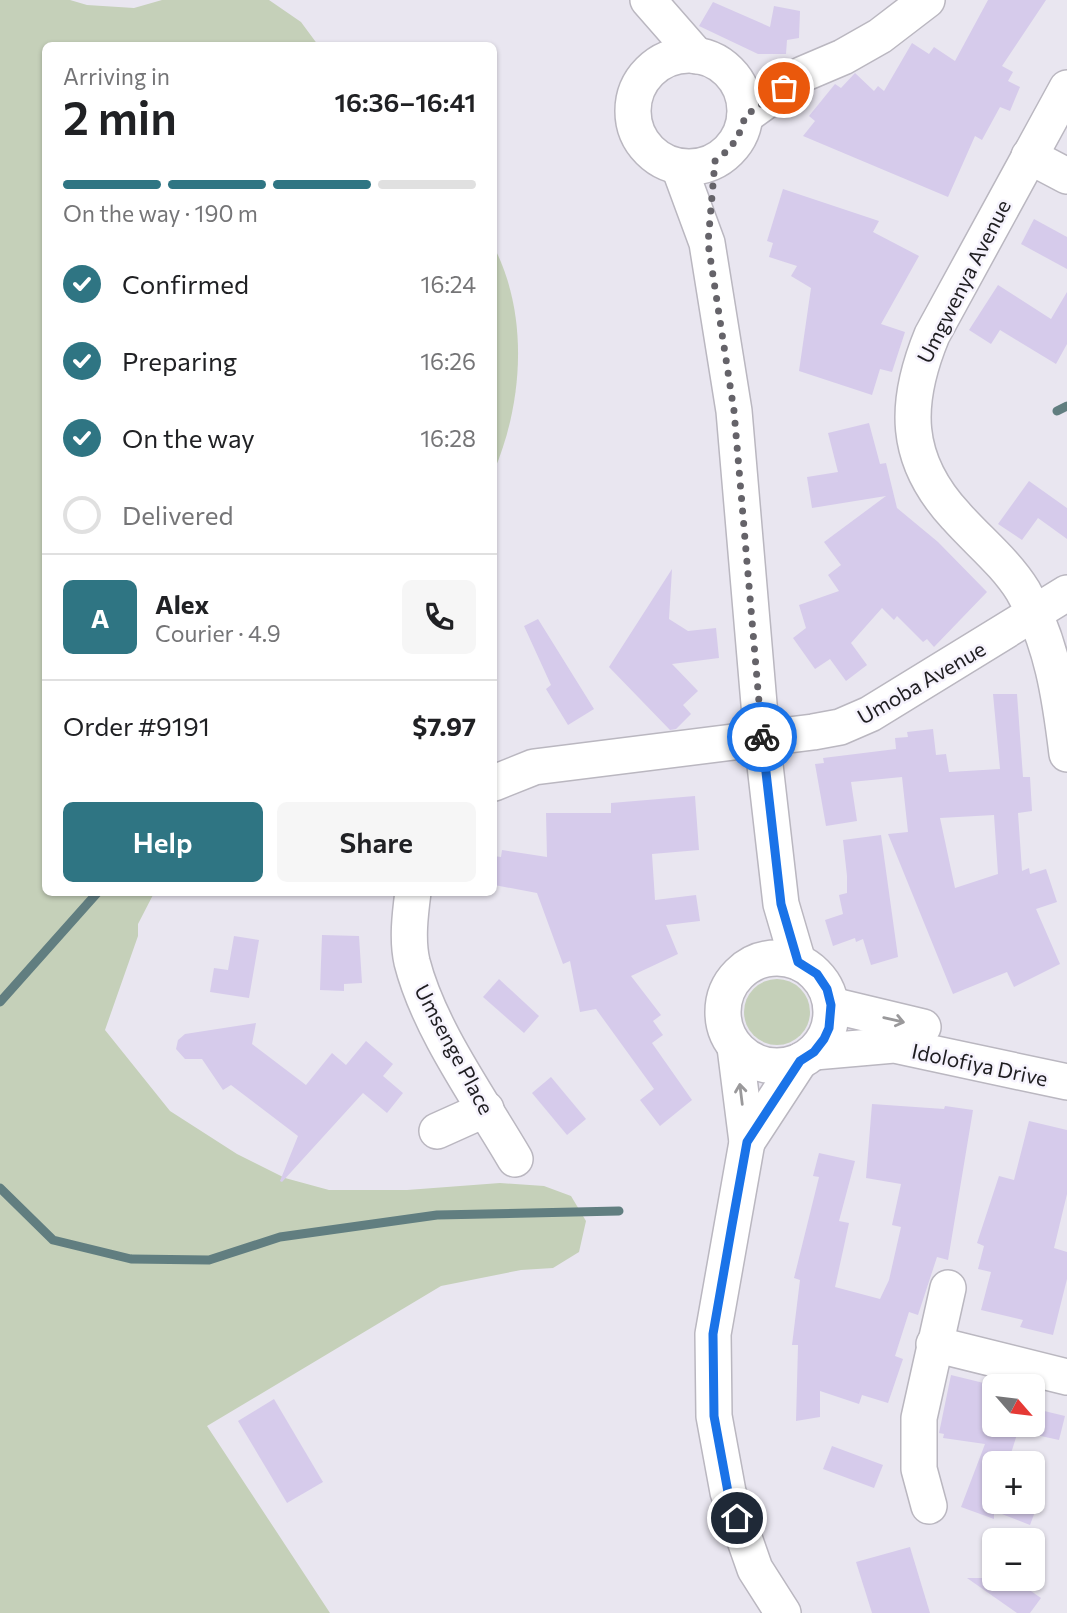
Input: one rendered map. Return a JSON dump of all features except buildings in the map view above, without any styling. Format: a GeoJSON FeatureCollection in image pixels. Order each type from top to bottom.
{"type":"FeatureCollection","features":[{"type":"Feature","properties":{"kind":"street"},"geometry":{"type":"LineString","coordinates":[[647,0],[712,63],[743,96],[745,116],[740,134],[730,150],[715,161],[696,167],[679,167],[662,161],[648,150],[639,136],[634,119],[634,101],[640,85],[650,71],[680,56],[712,63],[803,74]]}},
{"type":"Feature","properties":{"kind":"street"},"geometry":{"type":"LineString","coordinates":[[647,0],[650,71]]}},
{"type":"Feature","properties":{"kind":"street"},"geometry":{"type":"LineString","coordinates":[[745,116],[803,74],[843,57],[880,36],[927,0]]}},
{"type":"Feature","properties":{"kind":"street","name":"Umgwenya Avenue"},"geometry":{"type":"LineString","coordinates":[[1067,88],[932,335],[917,371],[911,398],[917,454],[929,481],[954,514],[1004,565],[1035,615],[1056,675],[1067,754]]}},
{"type":"Feature","properties":{"kind":"street"},"geometry":{"type":"LineString","coordinates":[[1029,156],[1067,176]]}},
{"type":"Feature","properties":{"kind":"street"},"geometry":{"type":"LineString","coordinates":[[708,243],[715,161]]}},
{"type":"Feature","properties":{"kind":"street"},"geometry":{"type":"LineString","coordinates":[[679,167],[708,243],[734,411],[762,739],[781,904],[783,960]]}},
{"type":"Feature","properties":{"kind":"street","name":"Umoba Avenue"},"geometry":{"type":"LineString","coordinates":[[762,739],[839,727],[870,715],[1067,593]]}},
{"type":"Feature","properties":{"kind":"street"},"geometry":{"type":"LineString","coordinates":[[497,782],[534,767],[762,739]]}},
{"type":"Feature","properties":{"kind":"street","name":"Umsenge Place"},"geometry":{"type":"LineString","coordinates":[[413,896],[410,917],[411,960],[423,996],[515,1159]]}},
{"type":"Feature","properties":{"kind":"street"},"geometry":{"type":"LineString","coordinates":[[747,1142],[829,1028],[831,1005],[827,989],[817,974],[783,960],[750,964],[735,977],[726,993],[723,1012],[726,1030],[735,1047],[747,1142],[713,1334],[714,1416],[728,1492],[755,1569],[783,1613]]}},
{"type":"Feature","properties":{"kind":"street","name":"Idolofiya Drive"},"geometry":{"type":"LineString","coordinates":[[831,1005],[923,1027],[894,1045]]}},
{"type":"Feature","properties":{"kind":"street","name":"Idolofiya Drive"},"geometry":{"type":"LineString","coordinates":[[807,1056],[894,1045],[1067,1082]]}},
{"type":"Feature","properties":{"kind":"street"},"geometry":{"type":"LineString","coordinates":[[735,1047],[750,1059],[767,1066],[784,1066],[807,1056]]}},
{"type":"Feature","properties":{"kind":"street"},"geometry":{"type":"LineString","coordinates":[[437,1131],[486,1109]]}},
{"type":"Feature","properties":{"kind":"street"},"geometry":{"type":"LineString","coordinates":[[929,1506],[919,1469],[917,1445],[923,1397],[948,1288]]}},
{"type":"Feature","properties":{"kind":"street"},"geometry":{"type":"LineString","coordinates":[[934,1344],[1067,1377]]}},
{"type":"Feature","properties":{"kind":"green space"},"geometry":{"type":"Polygon","coordinates":[[[0,0],[70,0],[87,5],[134,8],[162,0],[269,0],[301,22],[316,42],[42,42],[42,896],[152,896],[138,924],[138,936],[105,1030],[170,1111],[237,1154],[285,1178],[329,1190],[407,1190],[500,1183],[544,1186],[571,1196],[586,1221],[579,1252],[553,1268],[521,1270],[441,1286],[207,1426],[330,1613],[0,1613],[0,0]]]}},
{"type":"Feature","properties":{"kind":"green space"},"geometry":{"type":"Polygon","coordinates":[[[497,254],[513,301],[517,330],[516,388],[504,445],[497,463],[497,254]]]}},
{"type":"Feature","properties":{"kind":"green space"},"geometry":{"type":"Polygon","coordinates":[[[777,979],[790,982],[800,989],[807,999],[810,1012],[807,1025],[800,1035],[790,1042],[777,1045],[764,1042],[754,1035],[747,1025],[744,1012],[747,999],[754,989],[764,982],[777,979]]]}},
{"type":"Feature","properties":{"kind":"waterway"},"geometry":{"type":"LineString","coordinates":[[1057,411],[1067,406]]}},
{"type":"Feature","properties":{"kind":"waterway"},"geometry":{"type":"LineString","coordinates":[[0,1002],[94,896]]}},
{"type":"Feature","properties":{"kind":"waterway"},"geometry":{"type":"LineString","coordinates":[[0,1188],[53,1240],[131,1259],[209,1260],[280,1237],[437,1215],[619,1211]]}},
{"type":"Feature","properties":{"kind":"way so far"},"geometry":{"type":"LineString","coordinates":[[762,737],[734,411],[708,243],[715,161],[730,150],[740,134],[745,116],[784,88]]}},
{"type":"Feature","properties":{"kind":"route"},"geometry":{"type":"LineString","coordinates":[[737,1518],[728,1492],[714,1416],[713,1334],[747,1142],[800,1061],[814,1052],[824,1039],[829,1028],[831,1005],[827,989],[817,974],[798,962],[781,904],[762,737]]}}]}
